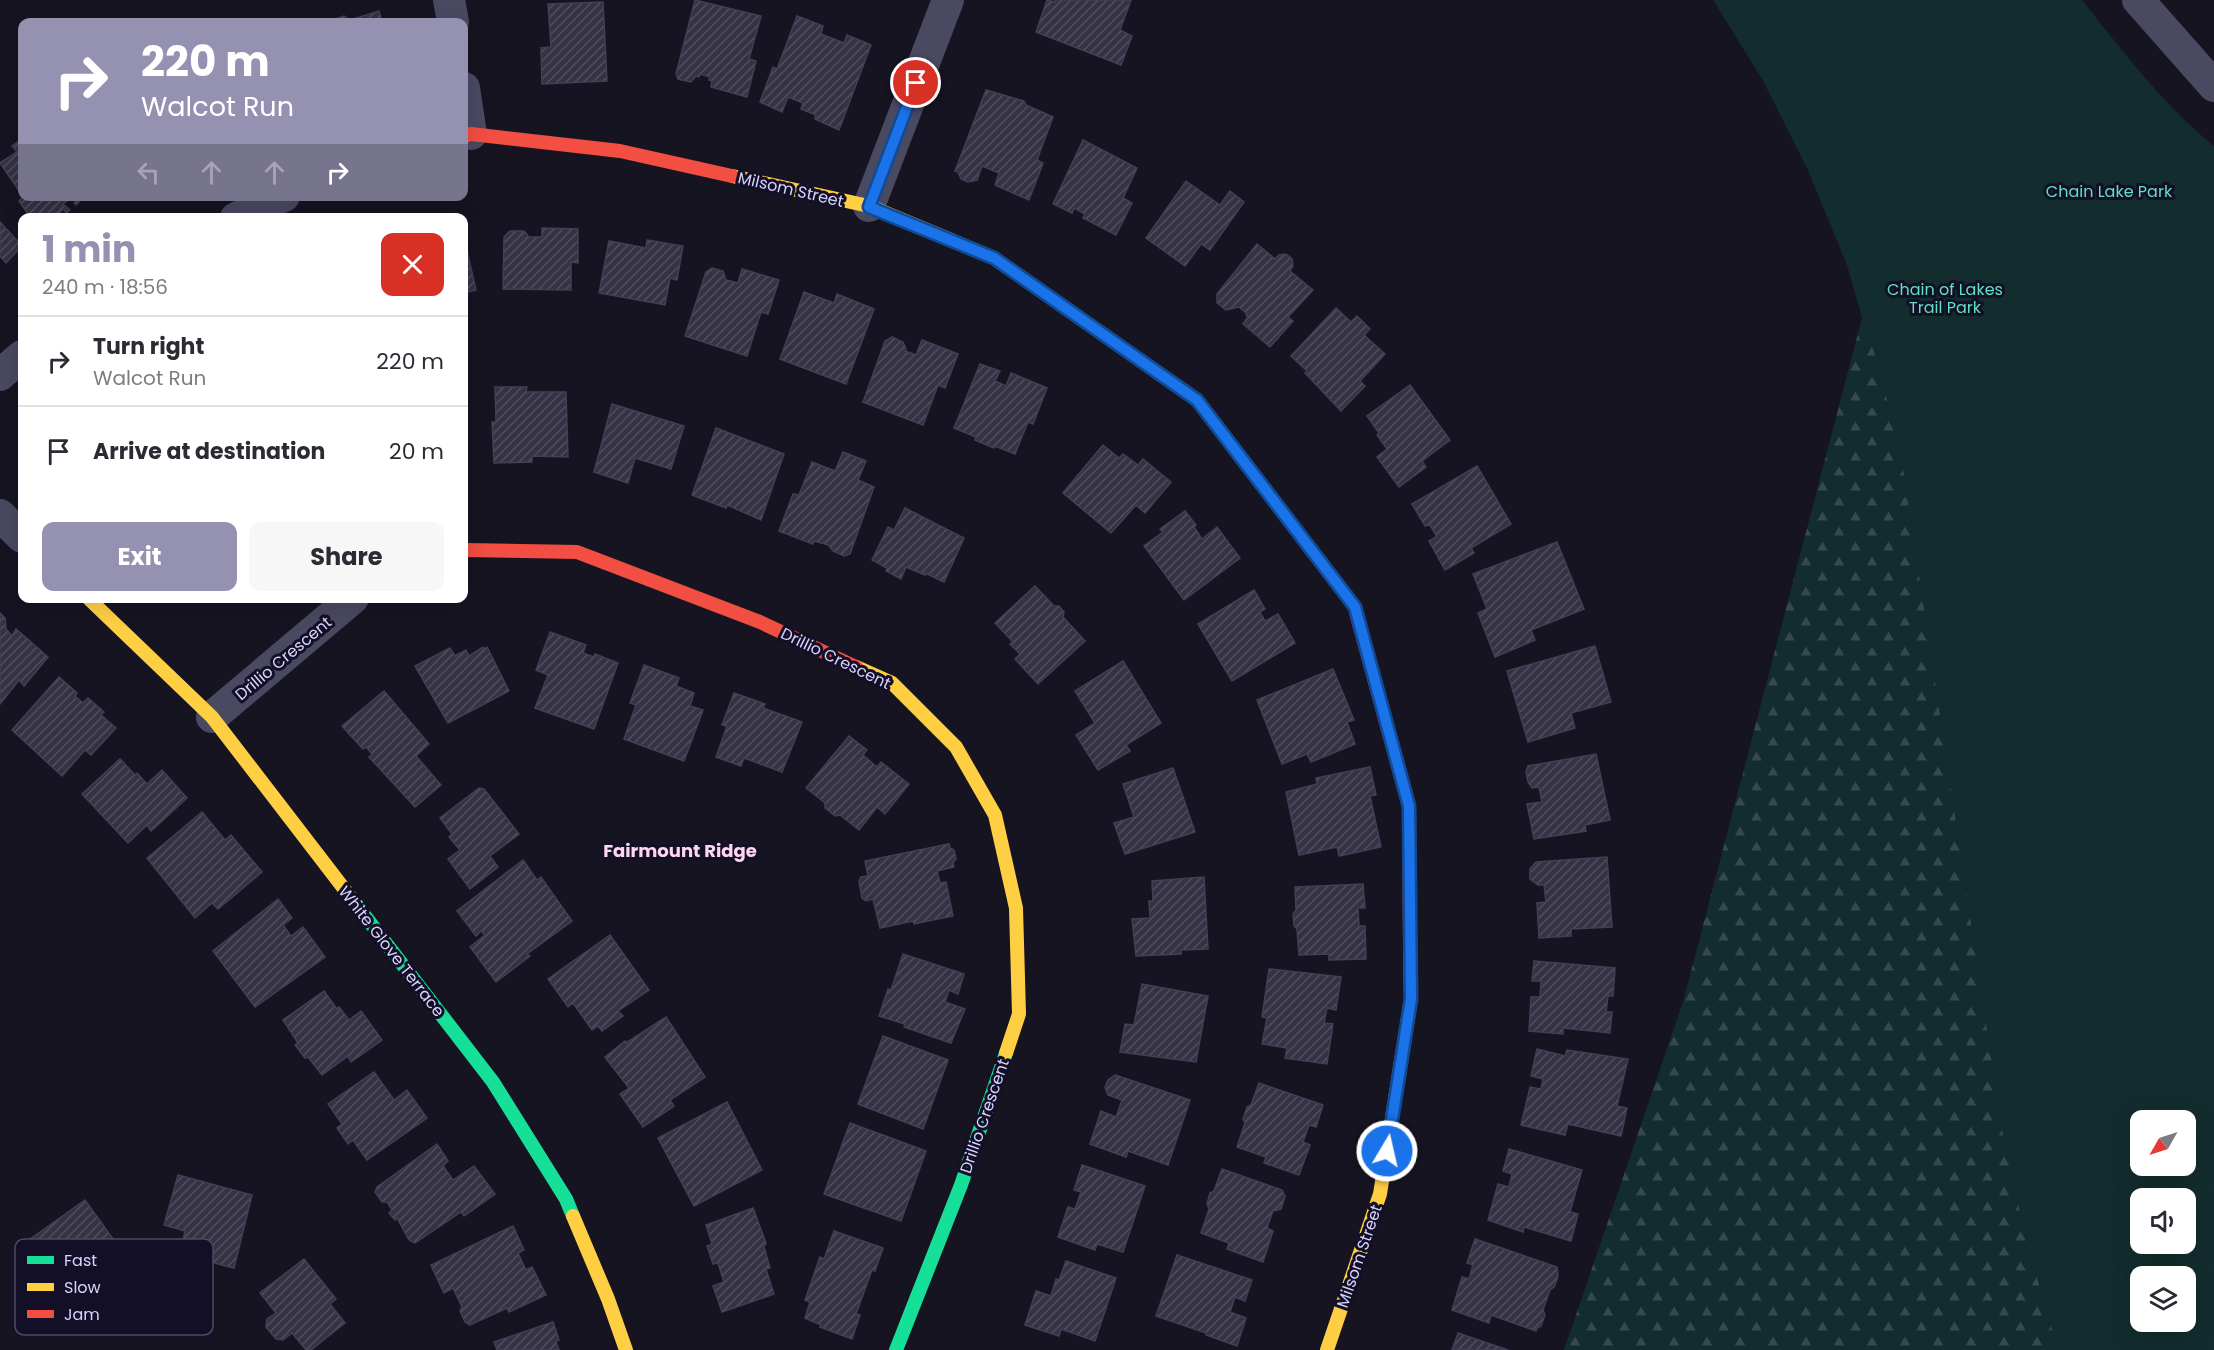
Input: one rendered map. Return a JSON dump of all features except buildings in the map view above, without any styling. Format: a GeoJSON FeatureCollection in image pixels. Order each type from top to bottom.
{"type":"FeatureCollection","features":[{"type":"Feature","properties":{"kind":"street"},"geometry":{"type":"LineString","coordinates":[[449,0],[452,18]]}},
{"type":"Feature","properties":{"kind":"street"},"geometry":{"type":"LineString","coordinates":[[869,207],[948,0]]}},
{"type":"Feature","properties":{"kind":"street"},"geometry":{"type":"LineString","coordinates":[[2138,0],[2214,86]]}},
{"type":"Feature","properties":{"kind":"street","name":"Milsom Street"},"geometry":{"type":"LineString","coordinates":[[468,135],[620,151],[869,207],[994,258],[1197,400],[1355,607],[1409,806],[1411,999],[1380,1194],[1328,1350]]}},
{"type":"Feature","properties":{"kind":"street"},"geometry":{"type":"LineString","coordinates":[[247,213],[273,201]]}},
{"type":"Feature","properties":{"kind":"street"},"geometry":{"type":"LineString","coordinates":[[0,375],[18,359]]}},
{"type":"Feature","properties":{"kind":"street"},"geometry":{"type":"LineString","coordinates":[[0,515],[18,533]]}},
{"type":"Feature","properties":{"kind":"street","name":"Drillio Crescent"},"geometry":{"type":"LineString","coordinates":[[468,550],[577,552],[760,622],[892,683],[956,747],[996,815],[1016,908],[1019,1014],[961,1185],[896,1350]]}},
{"type":"Feature","properties":{"kind":"street","name":"White Glove Terrace"},"geometry":{"type":"LineString","coordinates":[[93,603],[212,717],[493,1082],[566,1199],[608,1299],[626,1350]]}},
{"type":"Feature","properties":{"kind":"street","name":"Drillio Crescent"},"geometry":{"type":"LineString","coordinates":[[212,717],[347,603]]}},
{"type":"Feature","properties":{"kind":"green space"},"geometry":{"type":"Polygon","coordinates":[[[1713,0],[2082,0],[2161,95],[2214,146],[2214,1350],[2058,1350],[2026,1240],[2002,1130],[1903,468],[1879,366],[1847,265],[1807,168],[1762,79],[1713,0]]]}},
{"type":"Feature","properties":{"kind":"green space"},"geometry":{"type":"Polygon","coordinates":[[[1895,277],[2110,1350],[1564,1350],[1683,1002],[1862,318],[1895,277]]]}},
{"type":"Feature","properties":{"kind":"traffic: fast"},"geometry":{"type":"LineString","coordinates":[[951,240],[994,258],[1197,400],[1355,607],[1357,616]]}},
{"type":"Feature","properties":{"kind":"traffic: fast"},"geometry":{"type":"LineString","coordinates":[[355,903],[493,1082],[566,1199],[573,1216]]}},
{"type":"Feature","properties":{"kind":"traffic: fast"},"geometry":{"type":"LineString","coordinates":[[896,1350],[961,1185],[1006,1053]]}},
{"type":"Feature","properties":{"kind":"traffic: slow"},"geometry":{"type":"LineString","coordinates":[[732,176],[869,206],[951,240]]}},
{"type":"Feature","properties":{"kind":"traffic: slow"},"geometry":{"type":"LineString","coordinates":[[93,603],[212,717],[355,903]]}},
{"type":"Feature","properties":{"kind":"traffic: slow"},"geometry":{"type":"LineString","coordinates":[[856,667],[892,683],[956,747],[995,815],[1016,908],[1019,1014],[1006,1053]]}},
{"type":"Feature","properties":{"kind":"traffic: slow"},"geometry":{"type":"LineString","coordinates":[[1327,1350],[1380,1194],[1411,999],[1410,946]]}},
{"type":"Feature","properties":{"kind":"traffic: slow"},"geometry":{"type":"LineString","coordinates":[[573,1216],[608,1299],[626,1350]]}},
{"type":"Feature","properties":{"kind":"traffic: jam"},"geometry":{"type":"LineString","coordinates":[[468,135],[620,151],[732,176]]}},
{"type":"Feature","properties":{"kind":"traffic: jam"},"geometry":{"type":"LineString","coordinates":[[468,550],[577,552],[760,622],[856,667]]}},
{"type":"Feature","properties":{"kind":"traffic: jam"},"geometry":{"type":"LineString","coordinates":[[1357,616],[1409,806],[1410,946]]}},
{"type":"Feature","properties":{"kind":"district","name":"Fairmount Ridge"},"geometry":{"type":"Point","coordinates":[680,851]}},
{"type":"Feature","properties":{"kind":"route"},"geometry":{"type":"LineString","coordinates":[[916,83],[869,207],[994,258],[1197,400],[1355,607],[1409,806],[1411,999],[1387,1151]]}},
{"type":"Feature","properties":{"kind":"park label","name":"Chain Lake Park"},"geometry":{"type":"Point","coordinates":[2109,191]}},
{"type":"Feature","properties":{"kind":"park label","name":"Chain of Lakes Trail Park"},"geometry":{"type":"Point","coordinates":[1945,298]}}]}
